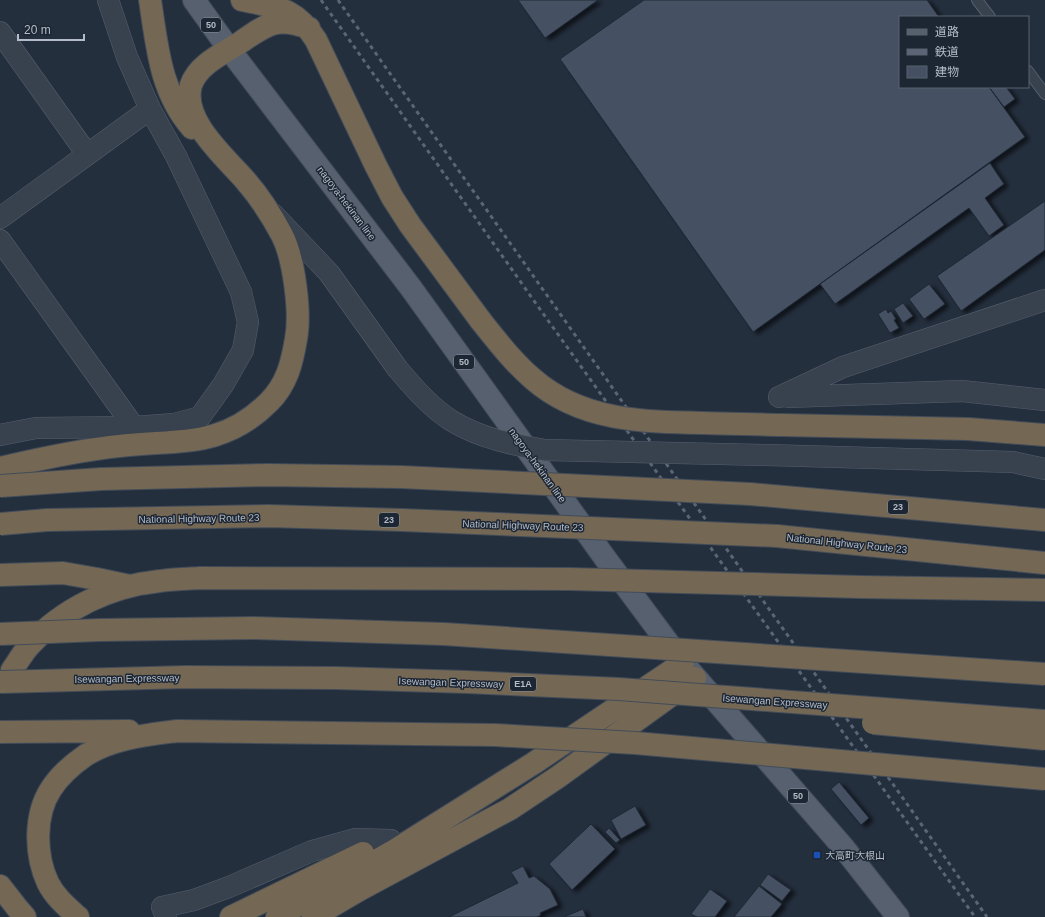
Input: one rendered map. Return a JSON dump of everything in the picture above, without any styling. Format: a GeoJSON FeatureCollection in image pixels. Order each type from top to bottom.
{"type":"FeatureCollection","features":[{"type":"Feature","properties":{"kind":"highway"},"geometry":{"type":"LineString","coordinates":[[150,0],[158,53],[164,77],[173,100],[186,122],[202,140],[218,152]]}},
{"type":"Feature","properties":{"kind":"highway"},"geometry":{"type":"LineString","coordinates":[[242,0],[287,11],[299,18],[309,28],[376,166],[392,197],[410,225],[480,321],[507,353],[534,380],[557,396],[589,411],[626,420],[686,423],[968,429],[1045,435]]}},
{"type":"Feature","properties":{"kind":"highway"},"geometry":{"type":"LineString","coordinates":[[0,468],[47,457],[120,446],[185,442],[210,437],[231,430],[252,417],[270,401],[286,381],[293,357],[298,330],[297,301],[292,268],[283,237],[262,203],[245,180],[206,137],[191,105],[190,94],[192,83],[206,64],[258,30],[270,24],[282,21],[294,22],[309,28]]}},
{"type":"Feature","properties":{"kind":"highway","name":"23"},"geometry":{"type":"LineString","coordinates":[[0,486],[101,479],[268,475],[400,477],[750,494],[1045,520]]}},
{"type":"Feature","properties":{"kind":"highway","name":"National Highway Route 23"},"geometry":{"type":"LineString","coordinates":[[0,524],[47,520],[269,516],[410,521],[777,536],[1045,563]]}},
{"type":"Feature","properties":{"kind":"highway"},"geometry":{"type":"LineString","coordinates":[[0,575],[63,573],[97,578],[131,586]]}},
{"type":"Feature","properties":{"kind":"highway"},"geometry":{"type":"LineString","coordinates":[[6,676],[30,645],[52,624],[74,608],[104,595],[131,586],[159,581],[200,578],[570,579],[860,587],[1045,590]]}},
{"type":"Feature","properties":{"kind":"highway"},"geometry":{"type":"LineString","coordinates":[[0,634],[99,630],[254,628],[444,634],[1045,674]]}},
{"type":"Feature","properties":{"kind":"highway"},"geometry":{"type":"LineString","coordinates":[[945,667],[1045,670]]}},
{"type":"Feature","properties":{"kind":"highway"},"geometry":{"type":"LineString","coordinates":[[277,917],[395,850],[689,670]]}},
{"type":"Feature","properties":{"kind":"highway"},"geometry":{"type":"LineString","coordinates":[[313,917],[361,889],[510,809],[558,777],[689,670]]}},
{"type":"Feature","properties":{"kind":"highway","name":"Isewangan Expressway"},"geometry":{"type":"LineString","coordinates":[[6,676],[328,678],[467,682],[619,689],[1045,721]]}},
{"type":"Feature","properties":{"kind":"highway"},"geometry":{"type":"LineString","coordinates":[[619,689],[883,724],[1045,739]]}},
{"type":"Feature","properties":{"kind":"highway"},"geometry":{"type":"LineString","coordinates":[[78,917],[63,904],[48,883],[40,859],[38,834],[41,811],[51,789],[68,769],[87,755],[109,744],[139,736],[177,731]]}},
{"type":"Feature","properties":{"kind":"highway"},"geometry":{"type":"LineString","coordinates":[[0,732],[177,731],[495,735],[635,744],[1045,779]]}},
{"type":"Feature","properties":{"kind":"highway"},"geometry":{"type":"LineString","coordinates":[[231,917],[391,840],[466,806]]}},
{"type":"Feature","properties":{"kind":"highway"},"geometry":{"type":"LineString","coordinates":[[0,886],[25,917]]}},
{"type":"Feature","properties":{"kind":"main road","name":"nagoya-hekinan line"},"geometry":{"type":"LineString","coordinates":[[194,0],[229,49],[411,288],[605,558],[689,670],[843,847],[898,917]]}},
{"type":"Feature","properties":{"kind":"street"},"geometry":{"type":"LineString","coordinates":[[0,435],[36,428],[134,427],[174,424],[200,417],[223,385],[243,350],[248,322],[241,292],[176,156],[150,109],[127,57],[108,0]]}},
{"type":"Feature","properties":{"kind":"street"},"geometry":{"type":"LineString","coordinates":[[0,32],[87,154]]}},
{"type":"Feature","properties":{"kind":"street"},"geometry":{"type":"LineString","coordinates":[[0,218],[150,109]]}},
{"type":"Feature","properties":{"kind":"street"},"geometry":{"type":"LineString","coordinates":[[262,203],[329,273],[397,368],[415,389],[433,407],[452,421],[494,440],[517,446],[545,450],[1013,462],[1045,469]]}},
{"type":"Feature","properties":{"kind":"street"},"geometry":{"type":"LineString","coordinates":[[0,240],[134,427]]}},
{"type":"Feature","properties":{"kind":"street"},"geometry":{"type":"LineString","coordinates":[[1045,300],[843,367],[779,397],[962,391],[1045,400]]}},
{"type":"Feature","properties":{"kind":"street"},"geometry":{"type":"LineString","coordinates":[[164,912],[229,887],[312,851],[355,839],[391,840]]}},
{"type":"Feature","properties":{"kind":"lane"},"geometry":{"type":"LineString","coordinates":[[978,0],[989,16]]}},
{"type":"Feature","properties":{"kind":"lane"},"geometry":{"type":"LineString","coordinates":[[1029,72],[1045,94]]}},
{"type":"Feature","properties":{"kind":"building"},"geometry":{"type":"Polygon","coordinates":[[[518,0],[598,0],[545,38],[518,0]]]}},
{"type":"Feature","properties":{"kind":"building"},"geometry":{"type":"Polygon","coordinates":[[[644,0],[927,0],[938,16],[899,16],[899,88],[990,88],[1025,137],[753,332],[560,59],[644,0]]]}},
{"type":"Feature","properties":{"kind":"building"},"geometry":{"type":"Polygon","coordinates":[[[990,88],[1007,88],[1015,99],[1004,107],[990,88]]]}},
{"type":"Feature","properties":{"kind":"building"},"geometry":{"type":"Polygon","coordinates":[[[990,163],[1004,184],[985,198],[1004,225],[989,236],[969,208],[835,304],[820,284],[990,163]]]}},
{"type":"Feature","properties":{"kind":"building"},"geometry":{"type":"Polygon","coordinates":[[[1045,201],[1045,250],[961,311],[937,276],[1045,201]]]}},
{"type":"Feature","properties":{"kind":"building"},"geometry":{"type":"Polygon","coordinates":[[[929,284],[945,304],[924,319],[909,299],[929,284]]]}},
{"type":"Feature","properties":{"kind":"building"},"geometry":{"type":"Polygon","coordinates":[[[903,303],[913,316],[903,323],[894,309],[903,303]]]}},
{"type":"Feature","properties":{"kind":"building"},"geometry":{"type":"Polygon","coordinates":[[[886,309],[888,313],[891,311],[899,328],[890,333],[878,314],[886,309]]]}},
{"type":"Feature","properties":{"kind":"building"},"geometry":{"type":"Polygon","coordinates":[[[839,782],[869,818],[861,825],[831,789],[839,782]]]}},
{"type":"Feature","properties":{"kind":"building"},"geometry":{"type":"Polygon","coordinates":[[[635,806],[646,825],[621,839],[611,820],[635,806]]]}},
{"type":"Feature","properties":{"kind":"building"},"geometry":{"type":"Polygon","coordinates":[[[591,824],[615,849],[572,890],[549,864],[591,824]]]}},
{"type":"Feature","properties":{"kind":"building"},"geometry":{"type":"Polygon","coordinates":[[[609,828],[620,840],[616,843],[605,832],[609,828]]]}},
{"type":"Feature","properties":{"kind":"building"},"geometry":{"type":"Polygon","coordinates":[[[523,866],[529,878],[534,876],[550,889],[558,905],[540,913],[541,915],[537,917],[449,917],[518,883],[511,872],[523,866]]]}},
{"type":"Feature","properties":{"kind":"building"},"geometry":{"type":"Polygon","coordinates":[[[768,874],[791,890],[782,901],[760,885],[768,874]]]}},
{"type":"Feature","properties":{"kind":"building"},"geometry":{"type":"Polygon","coordinates":[[[759,886],[782,904],[771,917],[734,917],[759,886]]]}},
{"type":"Feature","properties":{"kind":"building"},"geometry":{"type":"Polygon","coordinates":[[[710,889],[727,901],[715,917],[697,917],[691,914],[710,889]]]}},
{"type":"Feature","properties":{"kind":"building"},"geometry":{"type":"Polygon","coordinates":[[[583,909],[586,917],[564,917],[583,909]]]}},
{"type":"Feature","properties":{"kind":"railway"},"geometry":{"type":"LineString","coordinates":[[321,0],[537,305],[975,917]]}},
{"type":"Feature","properties":{"kind":"railway"},"geometry":{"type":"LineString","coordinates":[[338,0],[987,917]]}},
{"type":"Feature","properties":{"kind":"place","name":"大高町大根山"},"geometry":{"type":"Point","coordinates":[817,855]}}]}
